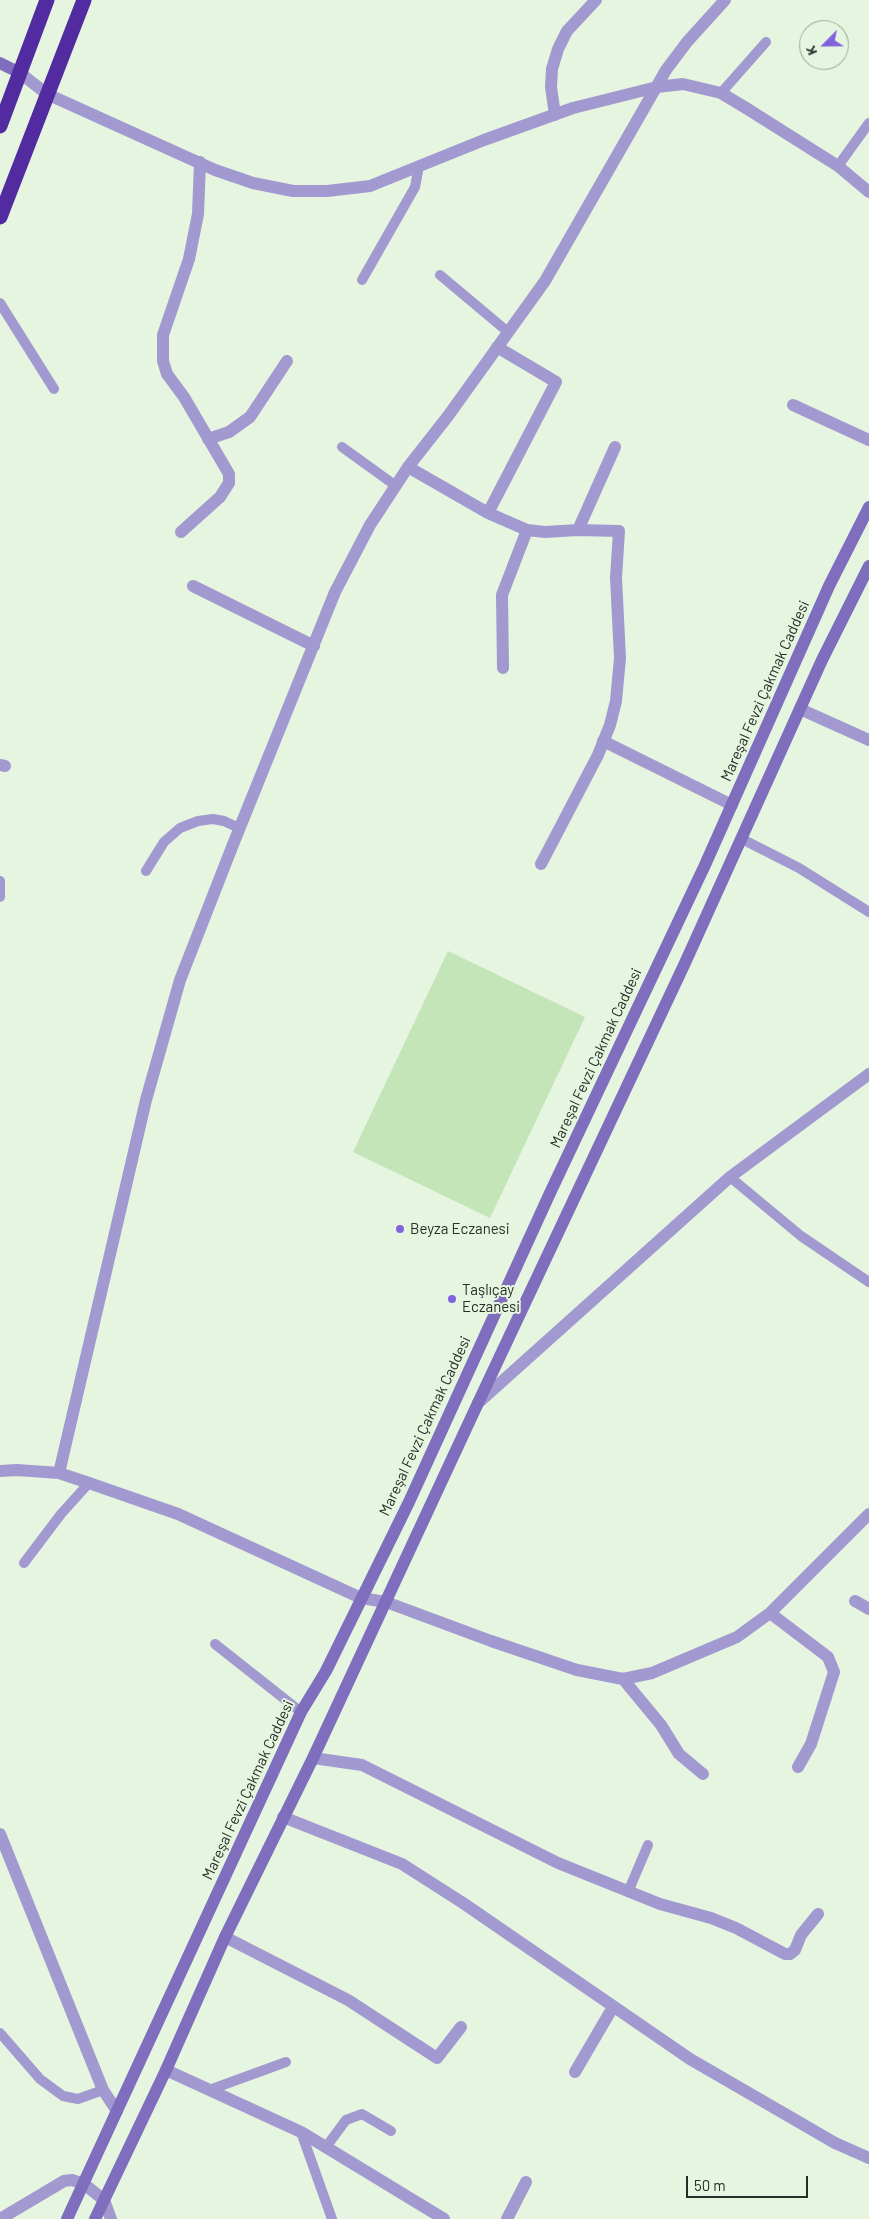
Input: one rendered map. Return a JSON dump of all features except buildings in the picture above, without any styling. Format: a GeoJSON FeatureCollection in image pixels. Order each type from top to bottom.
{"type":"FeatureCollection","features":[{"type":"Feature","properties":{"kind":"highway"},"geometry":{"type":"LineString","coordinates":[[0,126],[47,0]]}},
{"type":"Feature","properties":{"kind":"highway"},"geometry":{"type":"LineString","coordinates":[[0,218],[84,0]]}},
{"type":"Feature","properties":{"kind":"street"},"geometry":{"type":"LineString","coordinates":[[555,115],[551,87],[552,69],[558,49],[567,32],[596,0]]}},
{"type":"Feature","properties":{"kind":"street"},"geometry":{"type":"LineString","coordinates":[[59,1473],[146,1100],[180,980],[239,828],[335,592],[370,525],[408,467],[545,281],[657,87],[687,42],[725,0]]}},
{"type":"Feature","properties":{"kind":"street"},"geometry":{"type":"LineString","coordinates":[[0,63],[20,73],[48,94],[215,170],[253,183],[293,191],[327,191],[370,186],[555,115],[657,87],[683,84],[721,93],[838,166],[869,192]]}},
{"type":"Feature","properties":{"kind":"street"},"geometry":{"type":"LineString","coordinates":[[181,532],[220,497],[229,483],[229,474],[184,397],[167,374],[162,350],[163,336],[189,259],[198,214],[200,162]]}},
{"type":"Feature","properties":{"kind":"street"},"geometry":{"type":"LineString","coordinates":[[488,513],[556,382],[497,347]]}},
{"type":"Feature","properties":{"kind":"street"},"geometry":{"type":"LineString","coordinates":[[208,439],[229,432],[250,417],[287,361]]}},
{"type":"Feature","properties":{"kind":"street"},"geometry":{"type":"LineString","coordinates":[[793,405],[869,440]]}},
{"type":"Feature","properties":{"kind":"street"},"geometry":{"type":"LineString","coordinates":[[578,530],[615,447]]}},
{"type":"Feature","properties":{"kind":"street"},"geometry":{"type":"LineString","coordinates":[[408,467],[488,513],[527,530],[545,532],[578,530],[619,531],[616,578],[620,658],[616,701],[598,756],[541,864]]}},
{"type":"Feature","properties":{"kind":"street","name":"Mareşal Fevzi Çakmak Caddesi"},"geometry":{"type":"LineString","coordinates":[[66,2219],[84,2184],[301,1712],[326,1671],[408,1502],[732,805],[829,586],[869,507]]}},
{"type":"Feature","properties":{"kind":"street"},"geometry":{"type":"LineString","coordinates":[[504,668],[502,595],[527,530]]}},
{"type":"Feature","properties":{"kind":"street"},"geometry":{"type":"LineString","coordinates":[[95,2219],[166,2070],[225,1937],[313,1758],[386,1602],[742,839],[800,709],[869,568]]}},
{"type":"Feature","properties":{"kind":"street"},"geometry":{"type":"LineString","coordinates":[[193,586],[314,646]]}},
{"type":"Feature","properties":{"kind":"street"},"geometry":{"type":"LineString","coordinates":[[800,709],[869,740]]}},
{"type":"Feature","properties":{"kind":"street"},"geometry":{"type":"LineString","coordinates":[[603,741],[732,805]]}},
{"type":"Feature","properties":{"kind":"street"},"geometry":{"type":"LineString","coordinates":[[478,1403],[730,1177],[869,1074]]}},
{"type":"Feature","properties":{"kind":"street"},"geometry":{"type":"LineString","coordinates":[[0,1470],[59,1473],[89,1483],[178,1514],[361,1598],[386,1602],[577,1670],[623,1680],[652,1673],[713,1649],[737,1637],[770,1613],[869,1514]]}},
{"type":"Feature","properties":{"kind":"street"},"geometry":{"type":"LineString","coordinates":[[854,1600],[869,1609]]}},
{"type":"Feature","properties":{"kind":"street"},"geometry":{"type":"LineString","coordinates":[[770,1613],[828,1657],[834,1672],[811,1744],[798,1767]]}},
{"type":"Feature","properties":{"kind":"street"},"geometry":{"type":"LineString","coordinates":[[623,1680],[661,1726],[679,1754],[703,1774]]}},
{"type":"Feature","properties":{"kind":"street"},"geometry":{"type":"LineString","coordinates":[[313,1758],[362,1765],[558,1862],[660,1904],[711,1918],[754,1936],[785,1954],[790,1954],[795,1950],[801,1936],[818,1914]]}},
{"type":"Feature","properties":{"kind":"street"},"geometry":{"type":"LineString","coordinates":[[283,1818],[402,1864],[463,1903],[690,2059],[835,2142],[869,2158]]}},
{"type":"Feature","properties":{"kind":"street"},"geometry":{"type":"LineString","coordinates":[[0,1834],[104,2090],[117,2111]]}},
{"type":"Feature","properties":{"kind":"street"},"geometry":{"type":"LineString","coordinates":[[225,1937],[348,2000],[437,2058],[461,2028]]}},
{"type":"Feature","properties":{"kind":"street"},"geometry":{"type":"LineString","coordinates":[[575,2072],[613,2007]]}},
{"type":"Feature","properties":{"kind":"street"},"geometry":{"type":"LineString","coordinates":[[166,2070],[212,2089],[301,2132],[444,2219]]}},
{"type":"Feature","properties":{"kind":"street"},"geometry":{"type":"LineString","coordinates":[[0,2219],[64,2181],[78,2180],[104,2200],[111,2219]]}},
{"type":"Feature","properties":{"kind":"street"},"geometry":{"type":"LineString","coordinates":[[507,2219],[526,2182]]}},
{"type":"Feature","properties":{"kind":"lane"},"geometry":{"type":"LineString","coordinates":[[721,93],[766,42]]}},
{"type":"Feature","properties":{"kind":"lane"},"geometry":{"type":"LineString","coordinates":[[838,166],[869,123]]}},
{"type":"Feature","properties":{"kind":"lane"},"geometry":{"type":"LineString","coordinates":[[362,280],[415,187],[419,166]]}},
{"type":"Feature","properties":{"kind":"lane"},"geometry":{"type":"LineString","coordinates":[[440,275],[508,332]]}},
{"type":"Feature","properties":{"kind":"lane"},"geometry":{"type":"LineString","coordinates":[[0,303],[54,389]]}},
{"type":"Feature","properties":{"kind":"lane"},"geometry":{"type":"LineString","coordinates":[[342,447],[396,486]]}},
{"type":"Feature","properties":{"kind":"lane"},"geometry":{"type":"LineString","coordinates":[[146,871],[164,842],[180,828],[198,821],[213,819],[224,821],[239,828]]}},
{"type":"Feature","properties":{"kind":"lane"},"geometry":{"type":"LineString","coordinates":[[742,839],[799,868],[869,912]]}},
{"type":"Feature","properties":{"kind":"lane"},"geometry":{"type":"LineString","coordinates":[[0,881],[0,897]]}},
{"type":"Feature","properties":{"kind":"lane"},"geometry":{"type":"LineString","coordinates":[[730,1177],[802,1236],[869,1282]]}},
{"type":"Feature","properties":{"kind":"lane"},"geometry":{"type":"LineString","coordinates":[[24,1563],[61,1514],[89,1483]]}},
{"type":"Feature","properties":{"kind":"lane"},"geometry":{"type":"LineString","coordinates":[[215,1644],[301,1712]]}},
{"type":"Feature","properties":{"kind":"lane"},"geometry":{"type":"LineString","coordinates":[[628,1892],[648,1845]]}},
{"type":"Feature","properties":{"kind":"lane"},"geometry":{"type":"LineString","coordinates":[[0,2033],[40,2079],[63,2096],[78,2099],[104,2090]]}},
{"type":"Feature","properties":{"kind":"lane"},"geometry":{"type":"LineString","coordinates":[[212,2089],[286,2062]]}},
{"type":"Feature","properties":{"kind":"lane"},"geometry":{"type":"LineString","coordinates":[[326,2147],[346,2120],[362,2114],[391,2131]]}},
{"type":"Feature","properties":{"kind":"lane"},"geometry":{"type":"LineString","coordinates":[[301,2132],[332,2219]]}},
{"type":"Feature","properties":{"kind":"green space"},"geometry":{"type":"Polygon","coordinates":[[[448,951],[585,1017],[490,1218],[353,1152],[448,951]]]}},
{"type":"Feature","properties":{"kind":"place","name":"Beyza Eczanesi"},"geometry":{"type":"Point","coordinates":[400,1229]}},
{"type":"Feature","properties":{"kind":"place","name":"Taşlıçay Eczanesi"},"geometry":{"type":"Point","coordinates":[452,1299]}}]}
